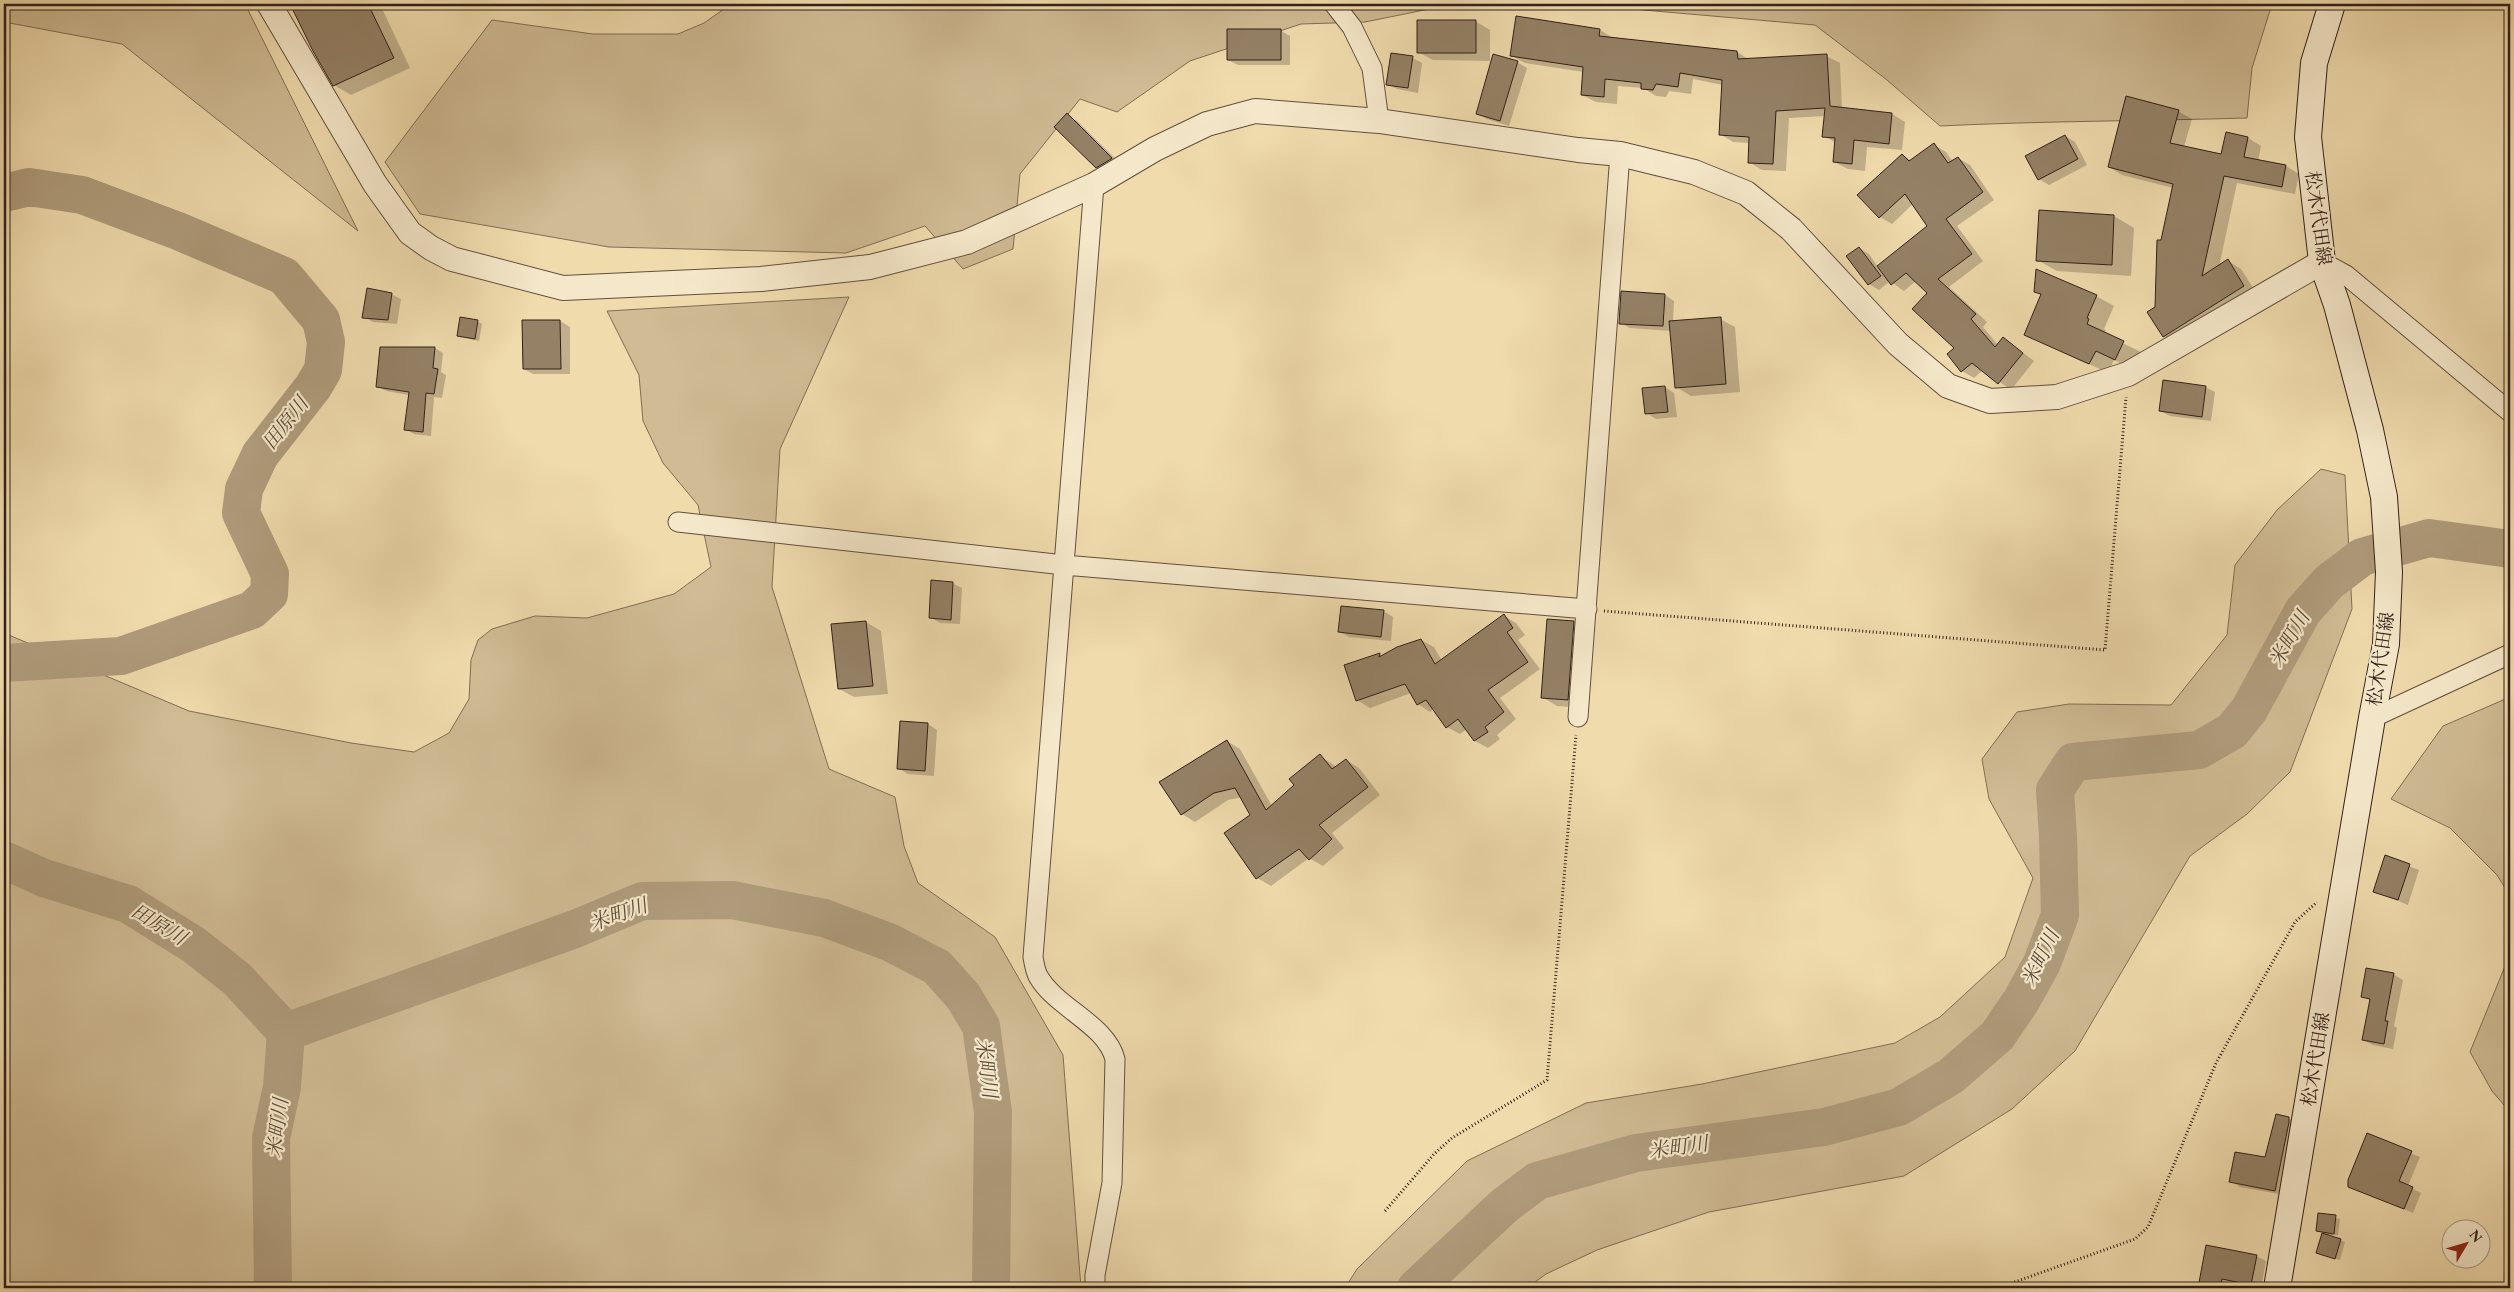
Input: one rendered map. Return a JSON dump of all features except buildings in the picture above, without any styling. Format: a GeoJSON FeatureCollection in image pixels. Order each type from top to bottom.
{"type":"FeatureCollection","features":[{"type":"Feature","properties":{"kind":"main road","name":"松木代田線"},"geometry":{"type":"LineString","coordinates":[[2277,1288],[2386,644],[2389,572],[2384,497],[2370,430],[2336,305],[2322,262],[2308,137],[2314,63],[2332,4]]}},
{"type":"Feature","properties":{"kind":"street"},"geometry":{"type":"LineString","coordinates":[[269,4],[375,184],[410,232],[431,248],[452,259],[563,288],[761,279],[870,267],[967,242],[1094,185],[1155,149],[1207,124],[1255,111],[1379,121],[1578,150],[1620,154],[1694,172],[1746,192],[1791,228],[1898,344],[1948,386],[1990,402],[2057,397],[2128,374],[2322,262],[2346,275],[2510,412]]}},
{"type":"Feature","properties":{"kind":"street"},"geometry":{"type":"LineString","coordinates":[[1334,4],[1352,27],[1372,68],[1379,121]]}},
{"type":"Feature","properties":{"kind":"street"},"geometry":{"type":"LineString","coordinates":[[1578,717],[1620,154]]}},
{"type":"Feature","properties":{"kind":"street"},"geometry":{"type":"LineString","coordinates":[[1094,185],[1032,957],[1038,975],[1046,987],[1104,1038],[1112,1048],[1115,1060],[1112,1183],[1095,1274],[1095,1288]]}},
{"type":"Feature","properties":{"kind":"street"},"geometry":{"type":"LineString","coordinates":[[678,522],[1064,566],[1587,610]]}},
{"type":"Feature","properties":{"kind":"street"},"geometry":{"type":"LineString","coordinates":[[2372,718],[2510,654]]}},
{"type":"Feature","properties":{"kind":"path"},"geometry":{"type":"LineString","coordinates":[[1587,610],[2105,650],[2128,374]]}},
{"type":"Feature","properties":{"kind":"path"},"geometry":{"type":"LineString","coordinates":[[1385,1211],[1434,1154],[1452,1138],[1547,1080],[1578,717]]}},
{"type":"Feature","properties":{"kind":"path"},"geometry":{"type":"LineString","coordinates":[[1998,1288],[2135,1238],[2148,1227],[2216,1063],[2295,922],[2346,876]]}},
{"type":"Feature","properties":{"kind":"shaded area"},"geometry":{"type":"Polygon","coordinates":[[[4,4],[245,4],[358,231],[122,44],[4,22],[4,4]]]}},
{"type":"Feature","properties":{"kind":"shaded area"},"geometry":{"type":"Polygon","coordinates":[[[731,4],[1454,4],[1365,22],[1301,24],[1190,61],[1117,112],[1080,99],[1020,174],[1013,249],[963,269],[925,226],[846,253],[609,247],[420,214],[385,162],[492,20],[593,34],[678,34],[704,23],[731,4]]]}},
{"type":"Feature","properties":{"kind":"shaded area"},"geometry":{"type":"Polygon","coordinates":[[[1575,4],[2272,4],[2252,68],[2247,118],[1940,126],[1887,80],[1815,25],[1575,4]]]}},
{"type":"Feature","properties":{"kind":"shaded area"},"geometry":{"type":"Polygon","coordinates":[[[849,297],[780,449],[772,587],[829,769],[895,797],[904,846],[918,883],[995,937],[1063,1055],[1081,1288],[4,1288],[4,633],[189,711],[351,743],[414,752],[449,733],[469,699],[471,660],[478,640],[492,629],[535,616],[587,618],[674,594],[711,567],[698,505],[663,463],[643,421],[639,375],[607,311],[849,297]]]}},
{"type":"Feature","properties":{"kind":"shaded area"},"geometry":{"type":"Polygon","coordinates":[[[2321,469],[2345,475],[2352,609],[2290,772],[2247,814],[2190,856],[2075,1051],[2012,1109],[1904,1176],[1709,1212],[1597,1250],[1546,1274],[1527,1288],[1345,1288],[1357,1269],[1467,1161],[1586,1103],[1702,1084],[1895,1043],[1940,1017],[2005,957],[2033,878],[1989,799],[1982,759],[2017,712],[2069,704],[2171,705],[2227,635],[2235,565],[2277,510],[2321,469]]]}},
{"type":"Feature","properties":{"kind":"shaded area"},"geometry":{"type":"Polygon","coordinates":[[[2510,697],[2510,896],[2497,875],[2450,828],[2391,799],[2443,726],[2510,697]]]}},
{"type":"Feature","properties":{"kind":"shaded area"},"geometry":{"type":"Polygon","coordinates":[[[2510,954],[2510,1112],[2492,1091],[2470,1052],[2510,954]]]}},
{"type":"Feature","properties":{"kind":"waterway","name":"田原川"},"geometry":{"type":"LineString","coordinates":[[4,193],[29,187],[82,195],[178,231],[284,276],[321,320],[326,342],[323,370],[313,387],[260,455],[244,489],[241,513],[270,574],[269,594],[252,610],[121,656],[4,663]]}},
{"type":"Feature","properties":{"kind":"waterway","name":"米町川"},"geometry":{"type":"LineString","coordinates":[[1416,1288],[1505,1205],[1537,1181],[1636,1153],[1824,1127],[1899,1107],[1951,1076],[1997,1036],[2021,1001],[2042,963],[2060,915],[2055,790],[2073,762],[2199,750],[2232,731],[2249,710],[2303,611],[2329,582],[2362,557],[2429,538],[2510,549]]}},
{"type":"Feature","properties":{"kind":"waterway","name":"田原川"},"geometry":{"type":"LineString","coordinates":[[4,860],[44,878],[128,904],[194,945],[237,979],[286,1032]]}},
{"type":"Feature","properties":{"kind":"waterway","name":"米町川"},"geometry":{"type":"LineString","coordinates":[[286,1032],[575,929],[642,901],[732,900],[824,918],[889,942],[937,967],[963,996],[981,1026],[993,1112],[991,1288]]}},
{"type":"Feature","properties":{"kind":"waterway","name":"米町川"},"geometry":{"type":"LineString","coordinates":[[273,1288],[271,1138],[282,1087],[286,1032]]}}]}
